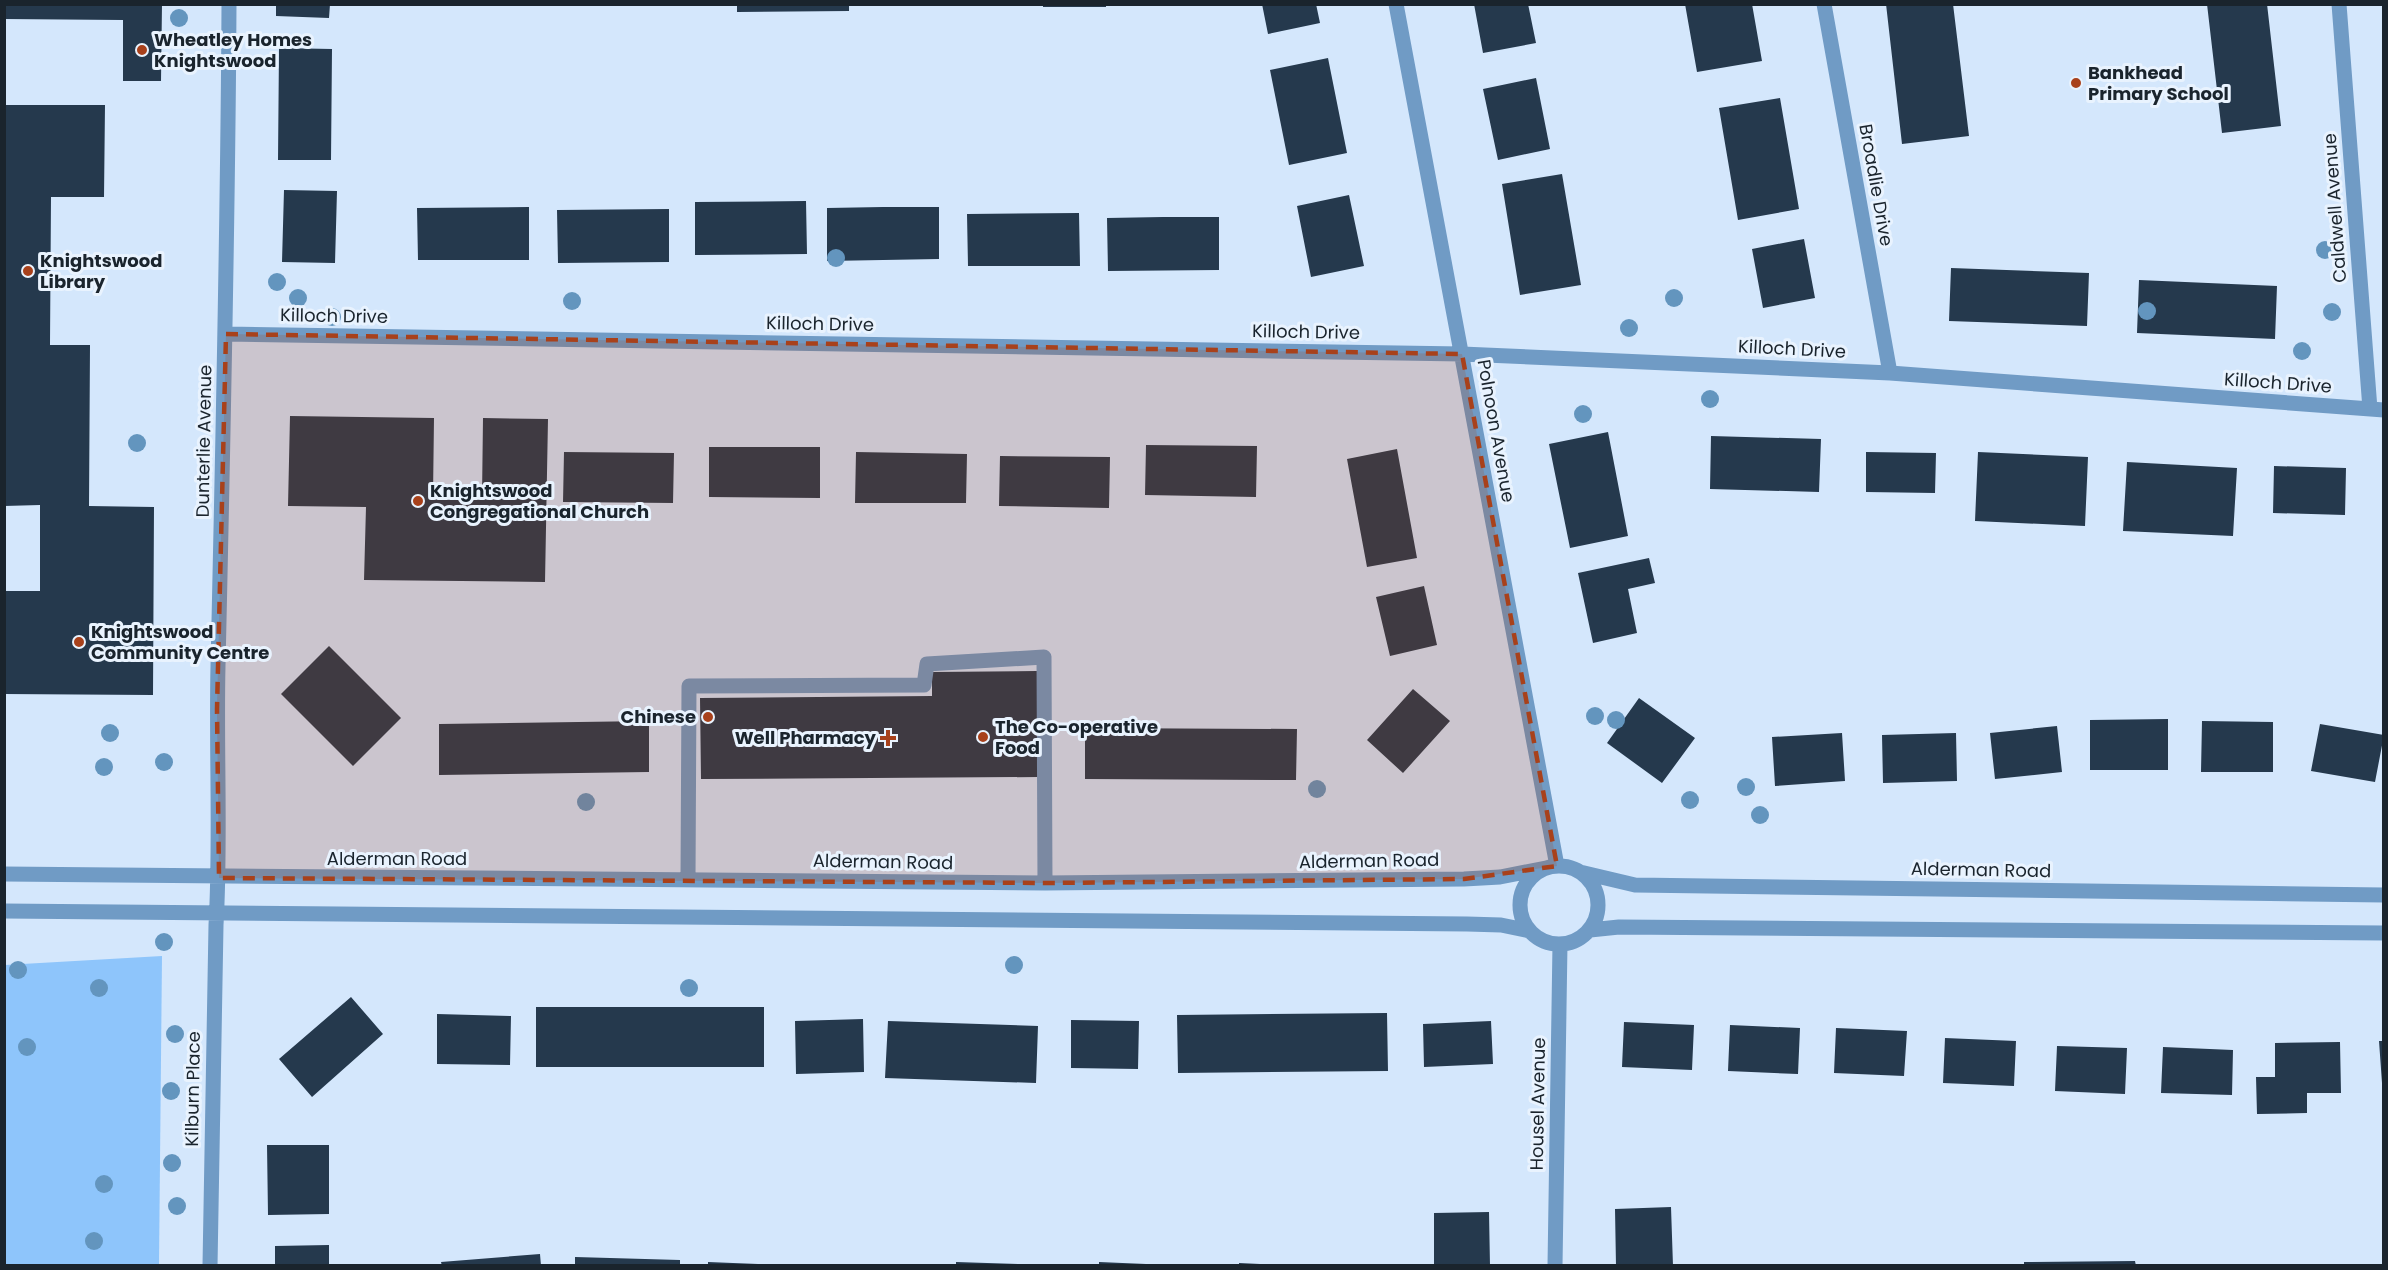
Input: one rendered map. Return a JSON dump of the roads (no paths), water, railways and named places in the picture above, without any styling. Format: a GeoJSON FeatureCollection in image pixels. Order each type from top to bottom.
{"type":"FeatureCollection","features":[{"type":"Feature","properties":{"kind":"street","name":"Dunterlie Avenue"},"geometry":{"type":"LineString","coordinates":[[219,878],[217,709],[226,333],[228,4]]}},
{"type":"Feature","properties":{"kind":"street","name":"Polnoon Avenue"},"geometry":{"type":"LineString","coordinates":[[1396,4],[1462,354],[1552,867]]}},
{"type":"Feature","properties":{"kind":"street","name":"Broadlie Drive"},"geometry":{"type":"LineString","coordinates":[[1824,4],[1890,373]]}},
{"type":"Feature","properties":{"kind":"street","name":"Caldwell Avenue"},"geometry":{"type":"LineString","coordinates":[[2339,4],[2377,409]]}},
{"type":"Feature","properties":{"kind":"street","name":"Killoch Drive"},"geometry":{"type":"LineString","coordinates":[[226,333],[1462,354],[1890,373],[2377,409]]}},
{"type":"Feature","properties":{"kind":"street"},"geometry":{"type":"LineString","coordinates":[[688,879],[689,686],[924,685],[927,664],[1044,657],[1045,884]]}},
{"type":"Feature","properties":{"kind":"street","name":"Alderman Road"},"geometry":{"type":"LineString","coordinates":[[4,874],[219,878],[688,879],[1045,884],[1464,879],[1500,877],[1552,867]]}},
{"type":"Feature","properties":{"kind":"street"},"geometry":{"type":"LineString","coordinates":[[1552,867],[1580,872],[1591,882],[1597,893],[1597,918],[1590,930],[1580,939],[1560,944],[1540,939],[1530,931],[1523,920],[1521,895],[1535,874],[1552,867]]}},
{"type":"Feature","properties":{"kind":"street","name":"Alderman Road"},"geometry":{"type":"LineString","coordinates":[[1580,872],[1635,885],[2384,895]]}},
{"type":"Feature","properties":{"kind":"street"},"geometry":{"type":"LineString","coordinates":[[216,913],[219,878]]}},
{"type":"Feature","properties":{"kind":"street"},"geometry":{"type":"LineString","coordinates":[[4,911],[1501,925],[1530,931]]}},
{"type":"Feature","properties":{"kind":"street","name":"Kilburn Place"},"geometry":{"type":"LineString","coordinates":[[210,1266],[216,913]]}},
{"type":"Feature","properties":{"kind":"street"},"geometry":{"type":"LineString","coordinates":[[1590,930],[1619,927],[2384,933]]}},
{"type":"Feature","properties":{"kind":"street","name":"Housel Avenue"},"geometry":{"type":"LineString","coordinates":[[1555,1266],[1560,944]]}},
{"type":"Feature","properties":{"kind":"place","name":"Wheatley Homes Knightswood"},"geometry":{"type":"Point","coordinates":[142,50]}},
{"type":"Feature","properties":{"kind":"place","name":"Bankhead Primary School"},"geometry":{"type":"Point","coordinates":[2076,83]}},
{"type":"Feature","properties":{"kind":"place","name":"Knightswood Library"},"geometry":{"type":"Point","coordinates":[28,271]}},
{"type":"Feature","properties":{"kind":"place","name":"Knightswood Congregational Church"},"geometry":{"type":"Point","coordinates":[418,501]}},
{"type":"Feature","properties":{"kind":"place","name":"Knightswood Community Centre"},"geometry":{"type":"Point","coordinates":[79,642]}},
{"type":"Feature","properties":{"kind":"place","name":"Chinese"},"geometry":{"type":"Point","coordinates":[708,717]}},
{"type":"Feature","properties":{"kind":"place","name":"The Co-operative Food"},"geometry":{"type":"Point","coordinates":[983,737]}},
{"type":"Feature","properties":{"kind":"place","name":"Well Pharmacy"},"geometry":{"type":"Point","coordinates":[888,738]}}]}
